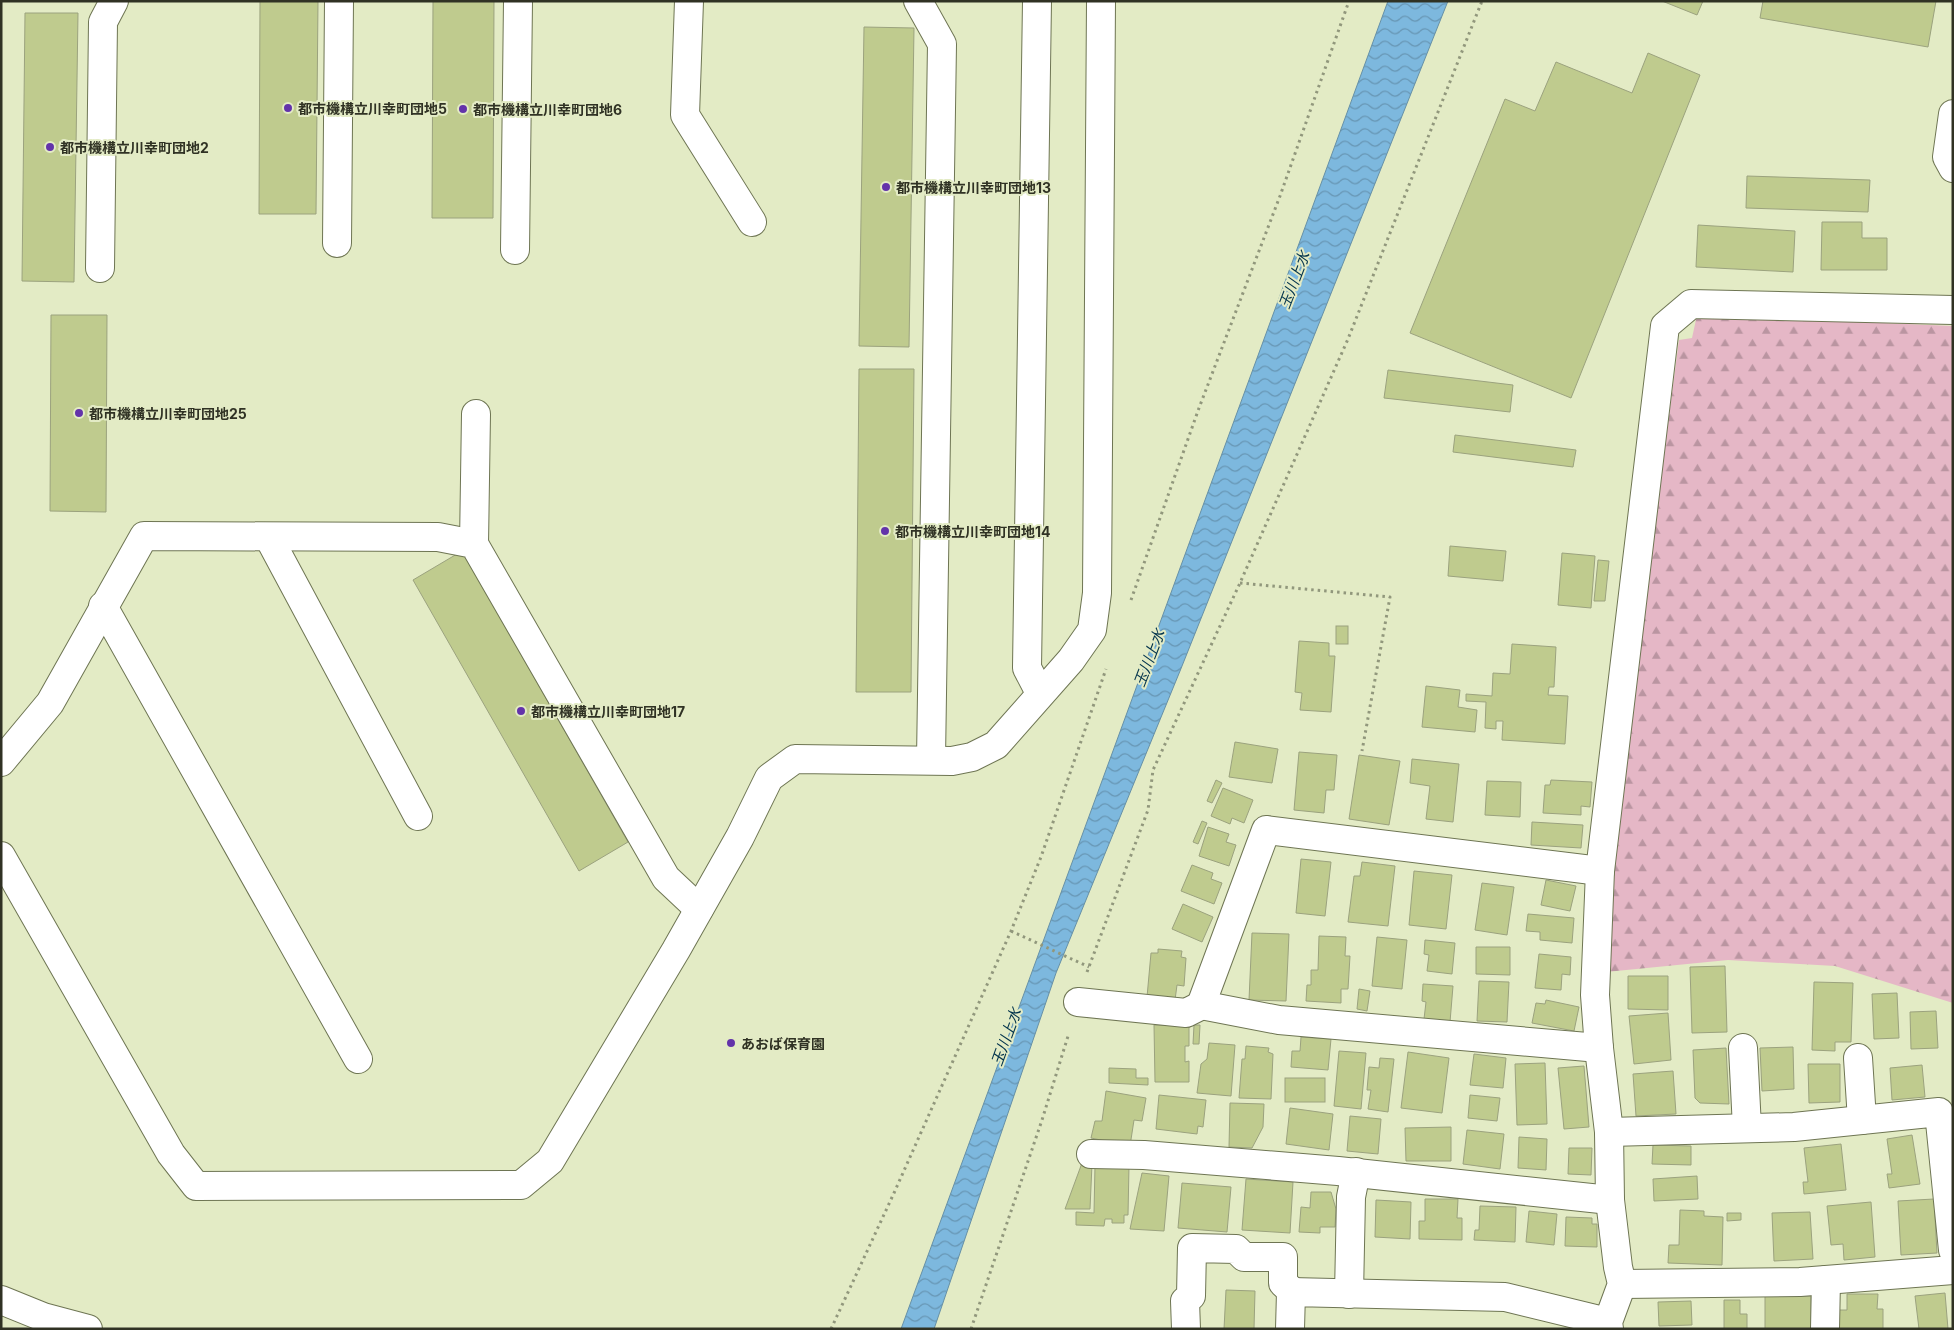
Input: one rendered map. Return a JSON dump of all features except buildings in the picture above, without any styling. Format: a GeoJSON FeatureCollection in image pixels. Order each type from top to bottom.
{"type":"FeatureCollection","features":[{"type":"Feature","properties":{"kind":"street"},"geometry":{"type":"LineString","coordinates":[[100,268],[103,22],[114,1]]}},
{"type":"Feature","properties":{"kind":"street"},"geometry":{"type":"LineString","coordinates":[[337,243],[339,1]]}},
{"type":"Feature","properties":{"kind":"street"},"geometry":{"type":"LineString","coordinates":[[515,250],[518,1]]}},
{"type":"Feature","properties":{"kind":"street"},"geometry":{"type":"LineString","coordinates":[[690,1],[685,115],[752,222]]}},
{"type":"Feature","properties":{"kind":"street"},"geometry":{"type":"LineString","coordinates":[[918,1],[942,44],[931,760]]}},
{"type":"Feature","properties":{"kind":"street"},"geometry":{"type":"LineString","coordinates":[[1038,1],[1027,668],[1040,694]]}},
{"type":"Feature","properties":{"kind":"street"},"geometry":{"type":"LineString","coordinates":[[1,856],[171,1154],[196,1186],[521,1185],[550,1161],[699,909],[740,837],[769,778],[795,759],[952,761],[972,757],[996,745],[1071,660],[1092,630],[1097,593],[1101,1]]}},
{"type":"Feature","properties":{"kind":"street"},"geometry":{"type":"LineString","coordinates":[[1953,114],[1948,157],[1953,168]]}},
{"type":"Feature","properties":{"kind":"street"},"geometry":{"type":"LineString","coordinates":[[1186,1329],[1185,1301],[1191,1296],[1192,1248],[1236,1248],[1244,1257],[1283,1257],[1283,1283],[1293,1292],[1505,1297],[1536,1317],[1609,1325],[1622,1284],[1618,1267],[1610,1200],[1609,1132],[1595,995],[1600,871],[1665,326],[1691,304],[1953,310]]}},
{"type":"Feature","properties":{"kind":"street"},"geometry":{"type":"LineString","coordinates":[[476,414],[474,544],[666,878],[699,909]]}},
{"type":"Feature","properties":{"kind":"street"},"geometry":{"type":"LineString","coordinates":[[1,762],[50,703],[144,536],[269,538],[438,537],[474,544]]}},
{"type":"Feature","properties":{"kind":"street"},"geometry":{"type":"LineString","coordinates":[[269,538],[418,816]]}},
{"type":"Feature","properties":{"kind":"street"},"geometry":{"type":"LineString","coordinates":[[103,606],[358,1059]]}},
{"type":"Feature","properties":{"kind":"street"},"geometry":{"type":"LineString","coordinates":[[1202,1005],[1266,830],[1600,871]]}},
{"type":"Feature","properties":{"kind":"street"},"geometry":{"type":"LineString","coordinates":[[1078,1002],[1186,1013],[1202,1005],[1279,1020],[1599,1048]]}},
{"type":"Feature","properties":{"kind":"street"},"geometry":{"type":"LineString","coordinates":[[1743,1048],[1747,1128]]}},
{"type":"Feature","properties":{"kind":"street"},"geometry":{"type":"LineString","coordinates":[[1858,1058],[1862,1120]]}},
{"type":"Feature","properties":{"kind":"street"},"geometry":{"type":"LineString","coordinates":[[1609,1132],[1794,1127],[1939,1112],[1953,1250]]}},
{"type":"Feature","properties":{"kind":"street"},"geometry":{"type":"LineString","coordinates":[[1090,1154],[1144,1155],[1356,1172],[1610,1200]]}},
{"type":"Feature","properties":{"kind":"street"},"geometry":{"type":"LineString","coordinates":[[1350,1294],[1351,1197],[1356,1172]]}},
{"type":"Feature","properties":{"kind":"street"},"geometry":{"type":"LineString","coordinates":[[1622,1284],[1826,1280],[1953,1270]]}},
{"type":"Feature","properties":{"kind":"street"},"geometry":{"type":"LineString","coordinates":[[1825,1329],[1826,1280]]}},
{"type":"Feature","properties":{"kind":"street"},"geometry":{"type":"LineString","coordinates":[[1290,1329],[1291,1292],[1293,1292]]}},
{"type":"Feature","properties":{"kind":"street"},"geometry":{"type":"LineString","coordinates":[[1,1300],[43,1317],[88,1329]]}},
{"type":"Feature","properties":{"kind":"path"},"geometry":{"type":"LineString","coordinates":[[971,1329],[1042,1120],[1088,967],[1148,810],[1152,770],[1240,583],[1348,339],[1482,1]]}},
{"type":"Feature","properties":{"kind":"path"},"geometry":{"type":"LineString","coordinates":[[1240,583],[1390,597],[1362,751]]}},
{"type":"Feature","properties":{"kind":"path"},"geometry":{"type":"LineString","coordinates":[[1011,931],[1088,967]]}},
{"type":"Feature","properties":{"kind":"green space"},"geometry":{"type":"Polygon","coordinates":[[[1697,315],[1953,326],[1953,1003],[1835,966],[1728,960],[1606,972],[1615,847],[1625,746],[1679,340],[1692,338],[1697,315]]]}},
{"type":"Feature","properties":{"kind":"water","name":"玉川上水"},"geometry":{"type":"Polygon","coordinates":[[[1388,1],[1448,1],[1180,671],[1056,973],[934,1329],[901,1329],[1388,1]]]}},
{"type":"Feature","properties":{"kind":"place","name":"都市機構立川幸町団地5"},"geometry":{"type":"Point","coordinates":[288,108]}},
{"type":"Feature","properties":{"kind":"place","name":"都市機構立川幸町団地6"},"geometry":{"type":"Point","coordinates":[463,109]}},
{"type":"Feature","properties":{"kind":"place","name":"都市機構立川幸町団地2"},"geometry":{"type":"Point","coordinates":[50,147]}},
{"type":"Feature","properties":{"kind":"place","name":"都市機構立川幸町団地13"},"geometry":{"type":"Point","coordinates":[886,187]}},
{"type":"Feature","properties":{"kind":"place","name":"都市機構立川幸町団地25"},"geometry":{"type":"Point","coordinates":[79,413]}},
{"type":"Feature","properties":{"kind":"place","name":"都市機構立川幸町団地14"},"geometry":{"type":"Point","coordinates":[885,531]}},
{"type":"Feature","properties":{"kind":"place","name":"都市機構立川幸町団地17"},"geometry":{"type":"Point","coordinates":[521,711]}},
{"type":"Feature","properties":{"kind":"place","name":"あおば保育園"},"geometry":{"type":"Point","coordinates":[731,1043]}}]}
